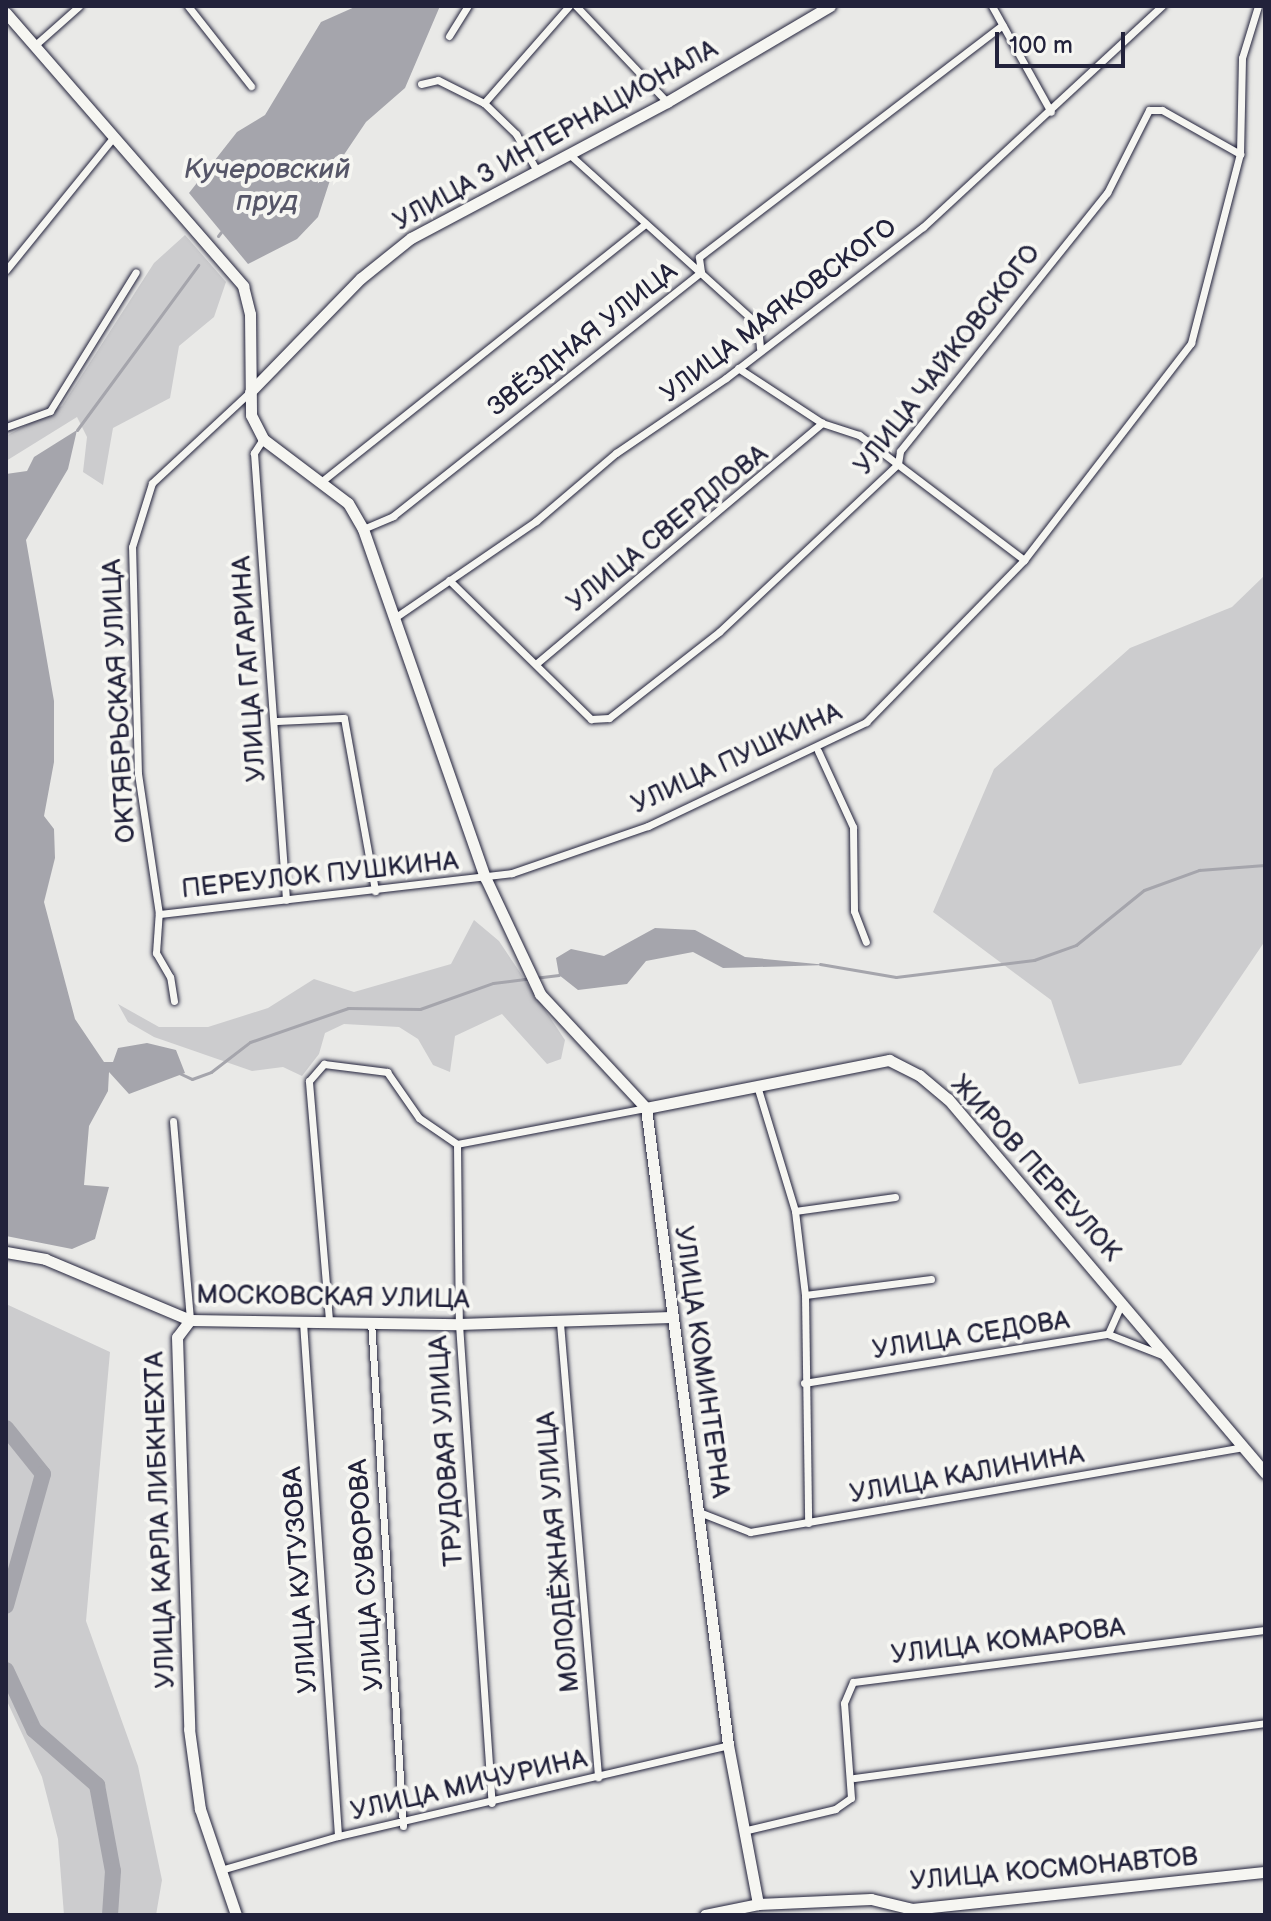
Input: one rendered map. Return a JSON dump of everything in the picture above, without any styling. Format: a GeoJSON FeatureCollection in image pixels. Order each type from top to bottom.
{"type":"FeatureCollection","features":[{"type":"Feature","properties":{"kind":"street"},"geometry":{"type":"LineString","coordinates":[[34,46],[79,6]]}},
{"type":"Feature","properties":{"kind":"street"},"geometry":{"type":"LineString","coordinates":[[188,6],[251,86]]}},
{"type":"Feature","properties":{"kind":"street"},"geometry":{"type":"LineString","coordinates":[[449,36],[468,6]]}},
{"type":"Feature","properties":{"kind":"street"},"geometry":{"type":"LineString","coordinates":[[484,103],[569,6]]}},
{"type":"Feature","properties":{"kind":"street","name":"УЛИЦА 3 ИНТЕРНАЦИОНАЛА"},"geometry":{"type":"LineString","coordinates":[[250,392],[361,278],[411,238],[667,102],[830,6]]}},
{"type":"Feature","properties":{"kind":"street"},"geometry":{"type":"LineString","coordinates":[[992,6],[1051,112]]}},
{"type":"Feature","properties":{"kind":"street","name":"УЛИЦА МАЯКОВСКОГО"},"geometry":{"type":"LineString","coordinates":[[396,617],[738,368],[760,348],[923,227],[1051,112],[1162,6]]}},
{"type":"Feature","properties":{"kind":"street","name":"УЛИЦА ПУШКИНА"},"geometry":{"type":"LineString","coordinates":[[485,877],[648,826],[818,751],[866,722],[1024,560],[1191,343],[1240,154],[1242,58],[1258,6]]}},
{"type":"Feature","properties":{"kind":"street"},"geometry":{"type":"LineString","coordinates":[[582,8],[667,102]]}},
{"type":"Feature","properties":{"kind":"street"},"geometry":{"type":"LineString","coordinates":[[6,13],[243,286],[250,314],[251,415],[263,439],[348,503],[363,529],[485,877],[540,994],[646,1108]]}},
{"type":"Feature","properties":{"kind":"street","name":"ЗВЁЗДНАЯ УЛИЦА"},"geometry":{"type":"LineString","coordinates":[[363,529],[393,516],[701,272],[699,257],[1002,25]]}},
{"type":"Feature","properties":{"kind":"street"},"geometry":{"type":"LineString","coordinates":[[421,84],[438,80],[484,103],[516,134],[537,171]]}},
{"type":"Feature","properties":{"kind":"street","name":"УЛИЦА ЧАЙКОВСКОГО"},"geometry":{"type":"LineString","coordinates":[[449,580],[591,719],[609,718],[719,632],[898,464],[900,451],[1107,193],[1123,150],[1149,110],[1162,110],[1240,154]]}},
{"type":"Feature","properties":{"kind":"street"},"geometry":{"type":"LineString","coordinates":[[6,270],[113,138]]}},
{"type":"Feature","properties":{"kind":"street"},"geometry":{"type":"LineString","coordinates":[[569,154],[758,325],[760,348]]}},
{"type":"Feature","properties":{"kind":"street"},"geometry":{"type":"LineString","coordinates":[[322,481],[645,224]]}},
{"type":"Feature","properties":{"kind":"street"},"geometry":{"type":"LineString","coordinates":[[6,427],[31,422],[50,411],[136,272]]}},
{"type":"Feature","properties":{"kind":"street"},"geometry":{"type":"LineString","coordinates":[[738,368],[822,423],[859,435],[1024,560]]}},
{"type":"Feature","properties":{"kind":"street","name":"ОКТЯБРЬСКАЯ УЛИЦА"},"geometry":{"type":"LineString","coordinates":[[174,1001],[156,953],[159,914],[138,774],[137,520],[152,483],[250,392]]}},
{"type":"Feature","properties":{"kind":"street","name":"УЛИЦА СВЕРДЛОВА"},"geometry":{"type":"LineString","coordinates":[[537,663],[822,423]]}},
{"type":"Feature","properties":{"kind":"street","name":"УЛИЦА ГАГАРИНА"},"geometry":{"type":"LineString","coordinates":[[263,439],[254,453],[286,900]]}},
{"type":"Feature","properties":{"kind":"street"},"geometry":{"type":"LineString","coordinates":[[275,721],[344,718],[375,891]]}},
{"type":"Feature","properties":{"kind":"street"},"geometry":{"type":"LineString","coordinates":[[818,751],[853,827],[854,911],[866,942]]}},
{"type":"Feature","properties":{"kind":"street","name":"ПЕРЕУЛОК ПУШКИНА"},"geometry":{"type":"LineString","coordinates":[[159,914],[485,877]]}},
{"type":"Feature","properties":{"kind":"street","name":"ЖИРОВ ПЕРЕУЛОК"},"geometry":{"type":"LineString","coordinates":[[646,1108],[758,1089],[889,1060],[919,1075],[948,1099],[1123,1301],[1265,1473]]}},
{"type":"Feature","properties":{"kind":"street"},"geometry":{"type":"LineString","coordinates":[[329,1320],[309,1081],[324,1064],[387,1072],[419,1118],[457,1144],[646,1108]]}},
{"type":"Feature","properties":{"kind":"street"},"geometry":{"type":"LineString","coordinates":[[758,1089],[795,1211],[805,1295],[808,1523]]}},
{"type":"Feature","properties":{"kind":"street","name":"УЛИЦА КОМИНТЕРНА"},"geometry":{"type":"LineString","coordinates":[[646,1108],[728,1745],[758,1904]]}},
{"type":"Feature","properties":{"kind":"street","name":"УЛИЦА КАРЛА ЛИБКНЕХТА"},"geometry":{"type":"LineString","coordinates":[[173,1121],[190,1320],[177,1337],[189,1729],[200,1809],[236,1915]]}},
{"type":"Feature","properties":{"kind":"street","name":"ТРУДОВАЯ УЛИЦА"},"geometry":{"type":"LineString","coordinates":[[457,1144],[459,1324],[492,1803]]}},
{"type":"Feature","properties":{"kind":"street"},"geometry":{"type":"LineString","coordinates":[[795,1211],[895,1197]]}},
{"type":"Feature","properties":{"kind":"street","name":"МОСКОВСКАЯ УЛИЦА"},"geometry":{"type":"LineString","coordinates":[[6,1252],[45,1259],[190,1320],[459,1324],[671,1317]]}},
{"type":"Feature","properties":{"kind":"street"},"geometry":{"type":"LineString","coordinates":[[805,1295],[931,1279]]}},
{"type":"Feature","properties":{"kind":"street","name":"УЛИЦА СЕДОВА"},"geometry":{"type":"LineString","coordinates":[[804,1383],[1108,1334],[1123,1301]]}},
{"type":"Feature","properties":{"kind":"street"},"geometry":{"type":"LineString","coordinates":[[162,1308],[177,1337]]}},
{"type":"Feature","properties":{"kind":"street","name":"УЛИЦА СУВОРОВА"},"geometry":{"type":"LineString","coordinates":[[371,1321],[403,1826]]}},
{"type":"Feature","properties":{"kind":"street","name":"УЛИЦА КУТУЗОВА"},"geometry":{"type":"LineString","coordinates":[[303,1322],[338,1836]]}},
{"type":"Feature","properties":{"kind":"street","name":"МОЛОДЁЖНАЯ УЛИЦА"},"geometry":{"type":"LineString","coordinates":[[560,1323],[598,1777]]}},
{"type":"Feature","properties":{"kind":"street"},"geometry":{"type":"LineString","coordinates":[[1108,1334],[1170,1358]]}},
{"type":"Feature","properties":{"kind":"street","name":"УЛИЦА КАЛИНИНА"},"geometry":{"type":"LineString","coordinates":[[699,1512],[750,1532],[1244,1447]]}},
{"type":"Feature","properties":{"kind":"street","name":"УЛИЦА КОМАРОВА"},"geometry":{"type":"LineString","coordinates":[[854,1778],[844,1703],[853,1682],[1265,1630]]}},
{"type":"Feature","properties":{"kind":"street"},"geometry":{"type":"LineString","coordinates":[[743,1831],[835,1809],[851,1798],[854,1778],[1265,1723]]}},
{"type":"Feature","properties":{"kind":"street","name":"УЛИЦА МИЧУРИНА"},"geometry":{"type":"LineString","coordinates":[[221,1870],[338,1836],[403,1826],[728,1745]]}},
{"type":"Feature","properties":{"kind":"street","name":"УЛИЦА КОСМОНАВТОВ"},"geometry":{"type":"LineString","coordinates":[[705,1915],[758,1904],[871,1899],[912,1909],[1265,1872]]}},
{"type":"Feature","properties":{"kind":"shaded area"},"geometry":{"type":"Polygon","coordinates":[[[185,235],[226,282],[214,317],[179,346],[170,398],[113,428],[103,485],[83,472],[87,437],[77,417],[6,461],[6,436],[62,406],[154,263],[185,235]]]}},
{"type":"Feature","properties":{"kind":"shaded area"},"geometry":{"type":"Polygon","coordinates":[[[1265,575],[1265,941],[1181,1065],[1079,1084],[1051,1000],[933,912],[994,769],[1130,648],[1232,607],[1265,575]]]}},
{"type":"Feature","properties":{"kind":"shaded area"},"geometry":{"type":"Polygon","coordinates":[[[474,920],[499,941],[565,1040],[561,1059],[547,1064],[502,1014],[455,1036],[450,1072],[433,1065],[418,1039],[399,1027],[344,1024],[325,1033],[319,1054],[302,1076],[283,1067],[252,1071],[154,1037],[128,1022],[118,1004],[159,1027],[208,1027],[268,1008],[314,979],[354,992],[451,964],[474,920]]]}},
{"type":"Feature","properties":{"kind":"shaded area"},"geometry":{"type":"Polygon","coordinates":[[[6,1304],[110,1352],[86,1621],[138,1766],[162,1880],[156,1915],[64,1915],[58,1839],[42,1777],[6,1699],[6,1304]]]}},
{"type":"Feature","properties":{"kind":"water","name":"Кучеровский пруд"},"geometry":{"type":"Polygon","coordinates":[[[357,6],[440,6],[405,88],[366,122],[333,171],[318,217],[297,239],[248,264],[189,193],[237,132],[265,115],[321,22],[357,6]]]}},
{"type":"Feature","properties":{"kind":"water"},"geometry":{"type":"Polygon","coordinates":[[[77,430],[68,469],[26,540],[54,701],[54,762],[44,816],[54,829],[55,858],[44,902],[75,1019],[104,1062],[113,1062],[118,1048],[147,1043],[176,1050],[185,1073],[129,1094],[109,1072],[108,1091],[89,1126],[84,1185],[109,1187],[95,1239],[72,1249],[6,1236],[6,474],[27,471],[34,457],[77,430]]]}},
{"type":"Feature","properties":{"kind":"water"},"geometry":{"type":"Polygon","coordinates":[[[655,928],[695,930],[745,957],[827,965],[723,968],[693,952],[646,961],[627,984],[578,990],[559,975],[556,958],[571,949],[604,956],[655,928]]]}},
{"type":"Feature","properties":{"kind":"waterway"},"geometry":{"type":"LineString","coordinates":[[218,236],[221,232]]}},
{"type":"Feature","properties":{"kind":"waterway"},"geometry":{"type":"LineString","coordinates":[[77,430],[198,265]]}},
{"type":"Feature","properties":{"kind":"waterway"},"geometry":{"type":"LineString","coordinates":[[820,964],[896,977],[1034,960],[1076,945],[1144,890],[1199,870],[1265,865]]}},
{"type":"Feature","properties":{"kind":"waterway"},"geometry":{"type":"LineString","coordinates":[[534,978],[559,975]]}},
{"type":"Feature","properties":{"kind":"waterway"},"geometry":{"type":"LineString","coordinates":[[179,1073],[192,1079],[211,1072],[250,1042],[348,1008],[420,1009],[493,983],[527,979]]}},
{"type":"Feature","properties":{"kind":"waterway"},"geometry":{"type":"LineString","coordinates":[[6,1428],[43,1474],[6,1606]]}},
{"type":"Feature","properties":{"kind":"waterway"},"geometry":{"type":"LineString","coordinates":[[6,1670],[34,1730],[97,1785],[113,1871],[110,1915]]}}]}
